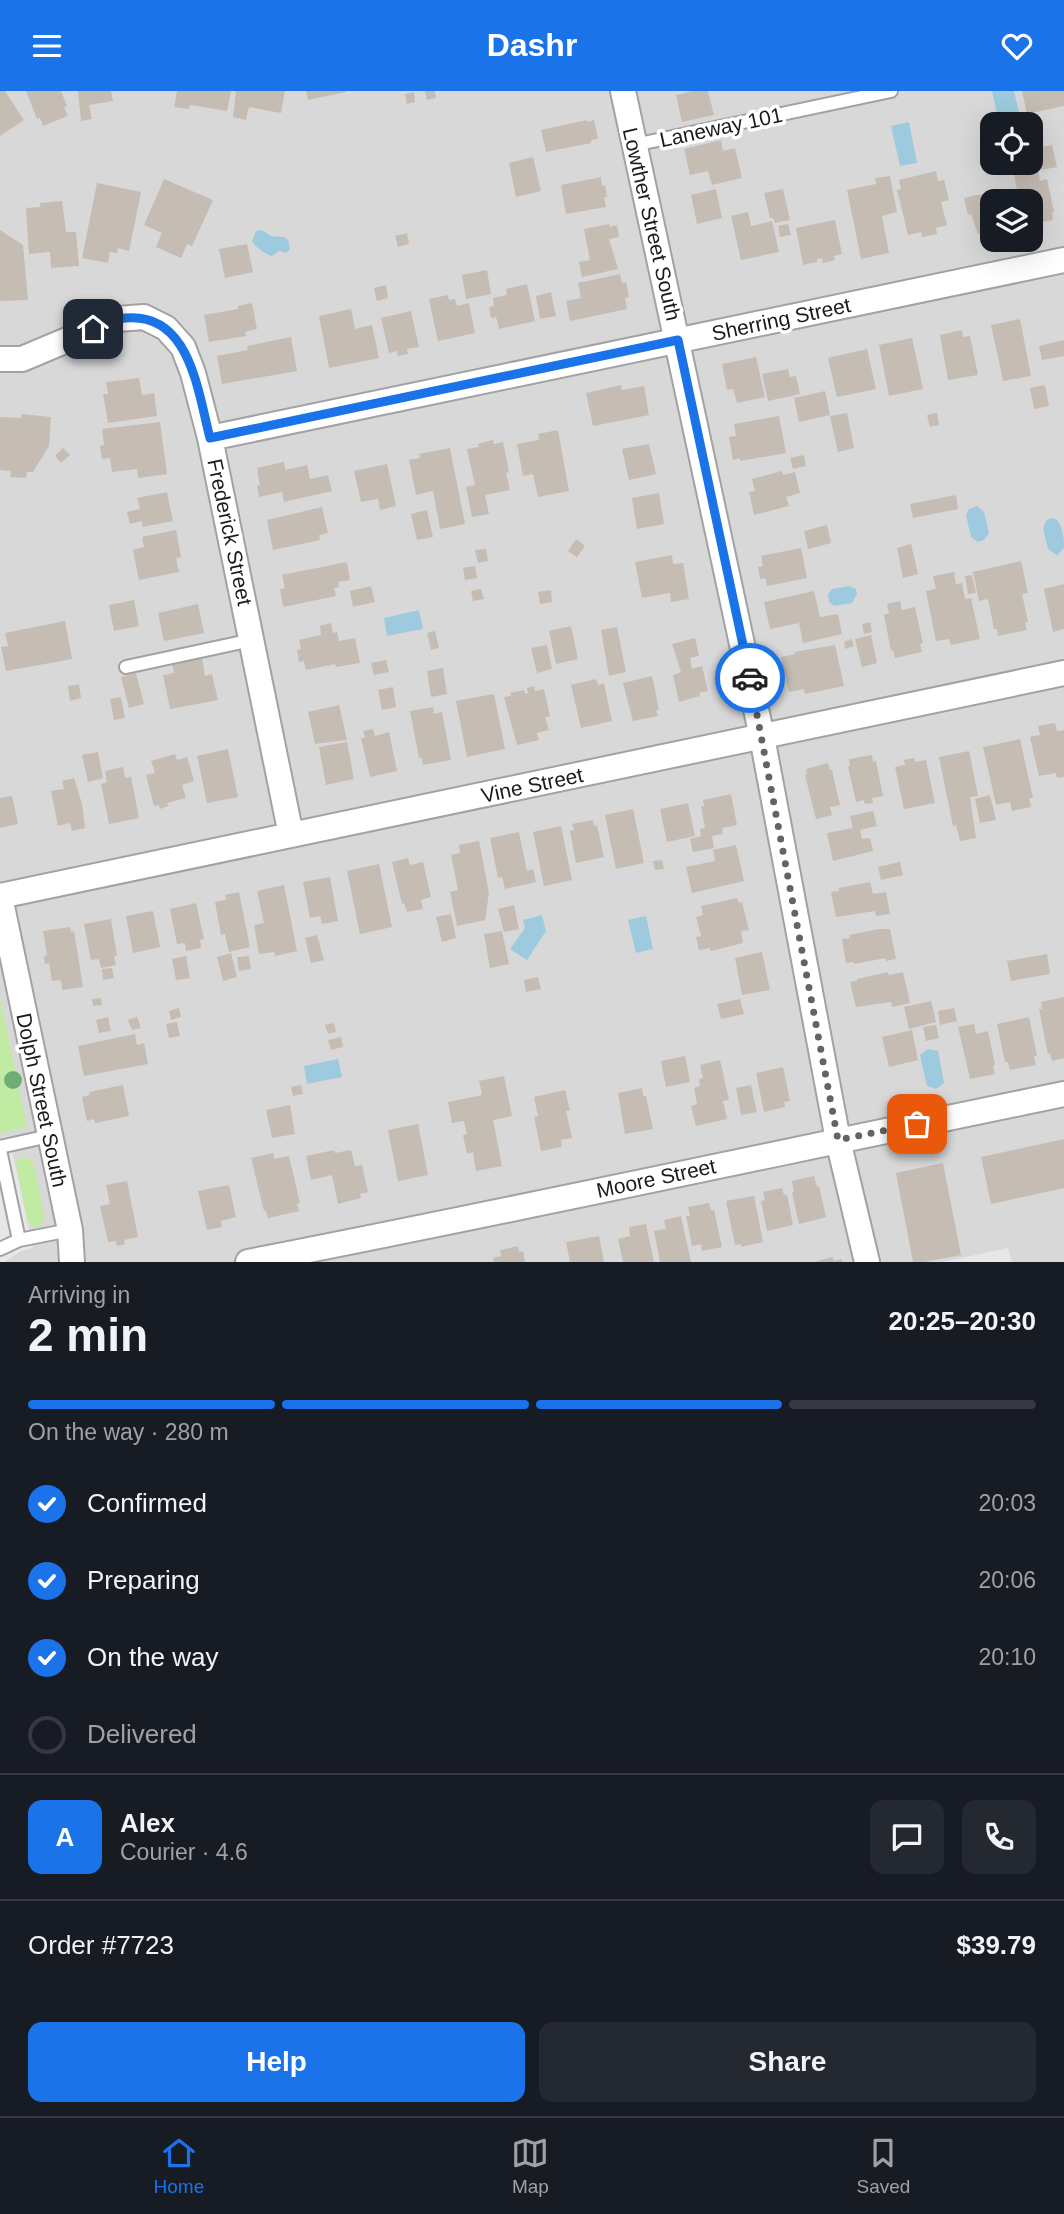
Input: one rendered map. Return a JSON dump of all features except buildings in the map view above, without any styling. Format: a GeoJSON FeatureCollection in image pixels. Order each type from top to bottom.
{"type":"FeatureCollection","features":[{"type":"Feature","properties":{"kind":"street","name":"Lowther Street South"},"geometry":{"type":"LineString","coordinates":[[623,91],[762,737],[838,1140],[867,1262]]}},
{"type":"Feature","properties":{"kind":"street","name":"Sherring Street"},"geometry":{"type":"LineString","coordinates":[[210,438],[1064,260]]}},
{"type":"Feature","properties":{"kind":"street","name":"Frederick Street"},"geometry":{"type":"LineString","coordinates":[[0,359],[22,359],[117,319],[144,317],[166,328],[183,347],[193,373],[210,438],[291,835]]}},
{"type":"Feature","properties":{"kind":"street","name":"Vine Street"},"geometry":{"type":"LineString","coordinates":[[0,897],[1064,673]]}},
{"type":"Feature","properties":{"kind":"street","name":"Dolph Street South"},"geometry":{"type":"LineString","coordinates":[[0,897],[69,1230],[72,1262]]}},
{"type":"Feature","properties":{"kind":"street","name":"Moore Street"},"geometry":{"type":"LineString","coordinates":[[247,1262],[469,1219],[1064,1094]]}},
{"type":"Feature","properties":{"kind":"lane","name":"Laneway 101"},"geometry":{"type":"LineString","coordinates":[[634,145],[891,91]]}},
{"type":"Feature","properties":{"kind":"lane"},"geometry":{"type":"LineString","coordinates":[[126,667],[252,640]]}},
{"type":"Feature","properties":{"kind":"lane"},"geometry":{"type":"LineString","coordinates":[[19,1240],[0,1149],[49,1136]]}},
{"type":"Feature","properties":{"kind":"lane"},"geometry":{"type":"LineString","coordinates":[[0,1249],[19,1240],[69,1230]]}},
{"type":"Feature","properties":{"kind":"shaded area"},"geometry":{"type":"Polygon","coordinates":[[[0,91],[1064,91],[1064,1262],[0,1262],[0,91]]]}},
{"type":"Feature","properties":{"kind":"shaded area"},"geometry":{"type":"Polygon","coordinates":[[[9,1136],[33,1248],[0,1262],[0,1138],[9,1136]]]}},
{"type":"Feature","properties":{"kind":"shaded area"},"geometry":{"type":"Polygon","coordinates":[[[1008,1248],[1012,1262],[943,1262],[1008,1248]]]}},
{"type":"Feature","properties":{"kind":"green space"},"geometry":{"type":"Polygon","coordinates":[[[0,998],[27,1127],[0,1133],[0,998]]]}},
{"type":"Feature","properties":{"kind":"green space"},"geometry":{"type":"Polygon","coordinates":[[[23,1157],[34,1164],[45,1219],[38,1227],[33,1226],[27,1219],[16,1162],[23,1157]]]}},
{"type":"Feature","properties":{"kind":"water"},"geometry":{"type":"Polygon","coordinates":[[[992,91],[1014,91],[1019,112],[997,112],[992,91]]]}},
{"type":"Feature","properties":{"kind":"water"},"geometry":{"type":"Polygon","coordinates":[[[909,122],[917,163],[900,166],[891,126],[909,122]]]}},
{"type":"Feature","properties":{"kind":"water"},"geometry":{"type":"Polygon","coordinates":[[[262,230],[271,236],[284,237],[288,240],[290,249],[286,253],[279,251],[272,256],[260,250],[252,241],[256,231],[262,230]]]}},
{"type":"Feature","properties":{"kind":"water"},"geometry":{"type":"Polygon","coordinates":[[[977,506],[984,512],[989,533],[984,540],[978,542],[971,537],[966,515],[969,509],[977,506]]]}},
{"type":"Feature","properties":{"kind":"water"},"geometry":{"type":"Polygon","coordinates":[[[1051,518],[1056,519],[1062,529],[1064,548],[1057,555],[1048,549],[1043,528],[1051,518]]]}},
{"type":"Feature","properties":{"kind":"water"},"geometry":{"type":"Polygon","coordinates":[[[849,586],[856,589],[857,594],[852,603],[834,606],[829,602],[828,594],[832,589],[849,586]]]}},
{"type":"Feature","properties":{"kind":"water"},"geometry":{"type":"Polygon","coordinates":[[[419,610],[423,629],[387,636],[384,618],[419,610]]]}},
{"type":"Feature","properties":{"kind":"water"},"geometry":{"type":"Polygon","coordinates":[[[542,915],[546,931],[527,960],[510,949],[525,928],[523,920],[542,915]]]}},
{"type":"Feature","properties":{"kind":"water"},"geometry":{"type":"Polygon","coordinates":[[[646,916],[653,949],[636,953],[628,920],[646,916]]]}},
{"type":"Feature","properties":{"kind":"water"},"geometry":{"type":"Polygon","coordinates":[[[928,1049],[938,1051],[944,1083],[936,1089],[927,1086],[920,1055],[928,1049]]]}},
{"type":"Feature","properties":{"kind":"water"},"geometry":{"type":"Polygon","coordinates":[[[338,1059],[342,1077],[307,1084],[304,1066],[338,1059]]]}},
{"type":"Feature","properties":{"kind":"way so far"},"geometry":{"type":"LineString","coordinates":[[750,678],[838,1140],[917,1124]]}},
{"type":"Feature","properties":{"kind":"route"},"geometry":{"type":"LineString","coordinates":[[93,329],[117,319],[144,317],[166,328],[183,347],[193,373],[210,438],[678,340],[750,678]]}}]}
